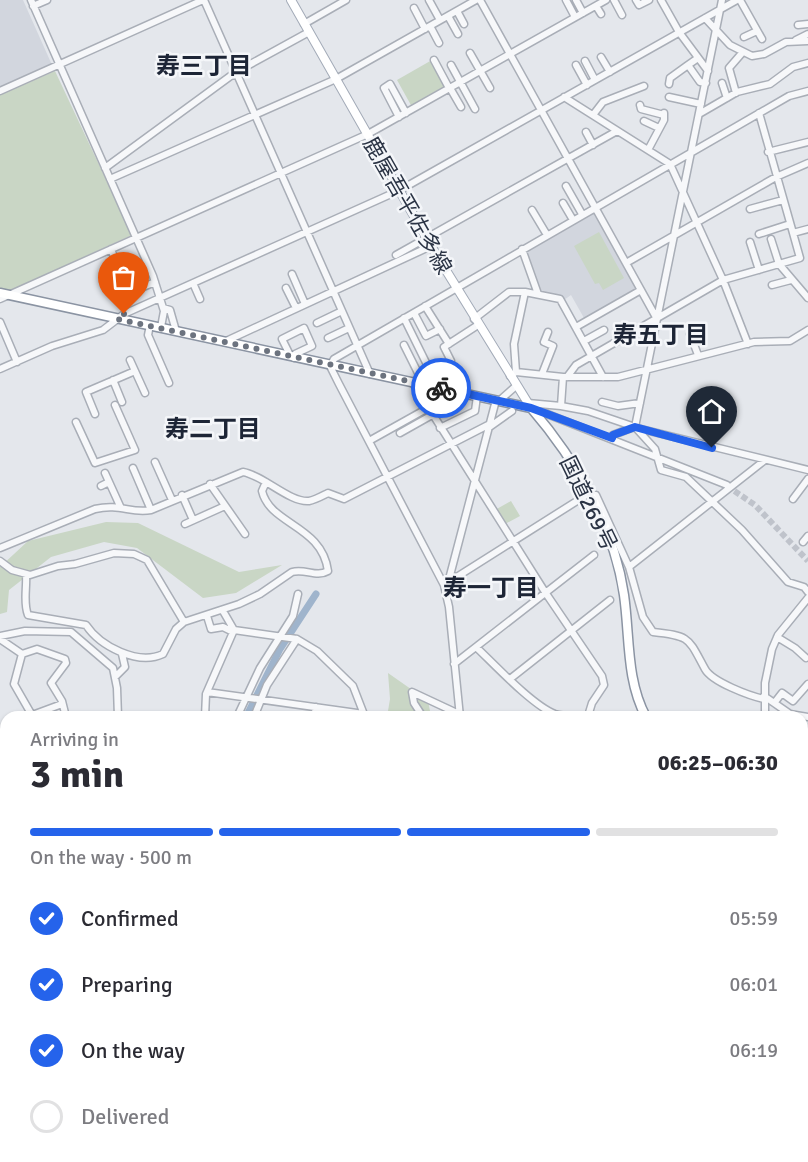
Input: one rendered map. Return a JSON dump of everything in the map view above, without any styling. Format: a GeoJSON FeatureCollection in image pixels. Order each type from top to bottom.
{"type":"FeatureCollection","features":[{"type":"Feature","properties":{"kind":"highway"},"geometry":{"type":"LineString","coordinates":[[0,293],[330,366],[497,401],[529,405]]}},
{"type":"Feature","properties":{"kind":"highway","name":"国道269号"},"geometry":{"type":"LineString","coordinates":[[529,405],[571,460],[610,541],[620,575],[633,684],[644,711]]}},
{"type":"Feature","properties":{"kind":"main road","name":"鹿屋吾平佐多線"},"geometry":{"type":"LineString","coordinates":[[291,0],[429,243],[476,322],[513,374],[516,386],[529,405]]}},
{"type":"Feature","properties":{"kind":"street"},"geometry":{"type":"LineString","coordinates":[[47,0],[32,3],[161,297],[163,308],[161,327]]}},
{"type":"Feature","properties":{"kind":"street"},"geometry":{"type":"LineString","coordinates":[[0,92],[203,0],[370,374]]}},
{"type":"Feature","properties":{"kind":"street"},"geometry":{"type":"LineString","coordinates":[[304,24],[346,0]]}},
{"type":"Feature","properties":{"kind":"street"},"geometry":{"type":"LineString","coordinates":[[429,0],[440,20]]}},
{"type":"Feature","properties":{"kind":"street"},"geometry":{"type":"LineString","coordinates":[[110,179],[336,79],[478,0],[657,319]]}},
{"type":"Feature","properties":{"kind":"street"},"geometry":{"type":"LineString","coordinates":[[566,0],[575,17]]}},
{"type":"Feature","properties":{"kind":"street"},"geometry":{"type":"LineString","coordinates":[[576,0],[583,13]]}},
{"type":"Feature","properties":{"kind":"street"},"geometry":{"type":"LineString","coordinates":[[0,299],[368,134],[606,0]]}},
{"type":"Feature","properties":{"kind":"street"},"geometry":{"type":"LineString","coordinates":[[614,0],[622,15]]}},
{"type":"Feature","properties":{"kind":"street"},"geometry":{"type":"LineString","coordinates":[[636,0],[639,5],[649,0]]}},
{"type":"Feature","properties":{"kind":"street"},"geometry":{"type":"LineString","coordinates":[[662,0],[679,32],[708,71]]}},
{"type":"Feature","properties":{"kind":"street"},"geometry":{"type":"LineString","coordinates":[[722,0],[636,427],[658,456],[661,470],[686,477],[766,555],[788,582],[804,586],[808,592]]}},
{"type":"Feature","properties":{"kind":"street"},"geometry":{"type":"LineString","coordinates":[[0,369],[52,346],[103,330],[117,319],[161,297],[400,190],[738,0],[762,39]]}},
{"type":"Feature","properties":{"kind":"street"},"geometry":{"type":"LineString","coordinates":[[596,6],[601,14]]}},
{"type":"Feature","properties":{"kind":"street"},"geometry":{"type":"LineString","coordinates":[[414,8],[439,43]]}},
{"type":"Feature","properties":{"kind":"street"},"geometry":{"type":"LineString","coordinates":[[457,11],[464,24]]}},
{"type":"Feature","properties":{"kind":"street"},"geometry":{"type":"LineString","coordinates":[[448,16],[458,34]]}},
{"type":"Feature","properties":{"kind":"street"},"geometry":{"type":"LineString","coordinates":[[705,18],[742,53],[758,56],[786,42],[808,41]]}},
{"type":"Feature","properties":{"kind":"street"},"geometry":{"type":"LineString","coordinates":[[798,25],[808,24]]}},
{"type":"Feature","properties":{"kind":"street"},"geometry":{"type":"LineString","coordinates":[[744,37],[757,31]]}},
{"type":"Feature","properties":{"kind":"street"},"geometry":{"type":"LineString","coordinates":[[105,168],[236,72],[309,32]]}},
{"type":"Feature","properties":{"kind":"street"},"geometry":{"type":"LineString","coordinates":[[795,41],[808,34]]}},
{"type":"Feature","properties":{"kind":"street"},"geometry":{"type":"LineString","coordinates":[[470,53],[490,88]]}},
{"type":"Feature","properties":{"kind":"street"},"geometry":{"type":"LineString","coordinates":[[736,93],[729,68],[742,53]]}},
{"type":"Feature","properties":{"kind":"street"},"geometry":{"type":"LineString","coordinates":[[601,57],[610,72]]}},
{"type":"Feature","properties":{"kind":"street"},"geometry":{"type":"LineString","coordinates":[[669,84],[670,78],[698,58]]}},
{"type":"Feature","properties":{"kind":"street"},"geometry":{"type":"LineString","coordinates":[[434,60],[460,107]]}},
{"type":"Feature","properties":{"kind":"street"},"geometry":{"type":"LineString","coordinates":[[585,61],[595,80]]}},
{"type":"Feature","properties":{"kind":"street"},"geometry":{"type":"LineString","coordinates":[[699,114],[736,93],[770,84],[793,67],[808,63]]}},
{"type":"Feature","properties":{"kind":"street"},"geometry":{"type":"LineString","coordinates":[[452,65],[475,109]]}},
{"type":"Feature","properties":{"kind":"street"},"geometry":{"type":"LineString","coordinates":[[576,65],[586,85]]}},
{"type":"Feature","properties":{"kind":"street"},"geometry":{"type":"LineString","coordinates":[[688,65],[700,82],[705,83]]}},
{"type":"Feature","properties":{"kind":"street"},"geometry":{"type":"LineString","coordinates":[[722,83],[727,98]]}},
{"type":"Feature","properties":{"kind":"street"},"geometry":{"type":"LineString","coordinates":[[399,117],[384,88],[390,84],[406,113]]}},
{"type":"Feature","properties":{"kind":"street"},"geometry":{"type":"LineString","coordinates":[[593,115],[603,102],[644,86]]}},
{"type":"Feature","properties":{"kind":"street"},"geometry":{"type":"LineString","coordinates":[[459,711],[446,584],[330,366],[334,359],[357,345],[594,207],[789,96],[808,91]]}},
{"type":"Feature","properties":{"kind":"street"},"geometry":{"type":"LineString","coordinates":[[564,97],[670,164],[723,280],[748,344]]}},
{"type":"Feature","properties":{"kind":"street"},"geometry":{"type":"LineString","coordinates":[[669,97],[701,104]]}},
{"type":"Feature","properties":{"kind":"street"},"geometry":{"type":"LineString","coordinates":[[640,105],[641,109],[664,114],[660,128],[648,150]]}},
{"type":"Feature","properties":{"kind":"street"},"geometry":{"type":"LineString","coordinates":[[759,113],[768,152],[800,258]]}},
{"type":"Feature","properties":{"kind":"street"},"geometry":{"type":"LineString","coordinates":[[644,121],[660,128]]}},
{"type":"Feature","properties":{"kind":"street"},"geometry":{"type":"LineString","coordinates":[[224,342],[429,243],[617,131]]}},
{"type":"Feature","properties":{"kind":"street"},"geometry":{"type":"LineString","coordinates":[[586,132],[592,145]]}},
{"type":"Feature","properties":{"kind":"street"},"geometry":{"type":"LineString","coordinates":[[768,152],[808,142]]}},
{"type":"Feature","properties":{"kind":"street"},"geometry":{"type":"LineString","coordinates":[[626,263],[776,177],[808,163]]}},
{"type":"Feature","properties":{"kind":"street"},"geometry":{"type":"LineString","coordinates":[[566,186],[582,214]]}},
{"type":"Feature","properties":{"kind":"street"},"geometry":{"type":"LineString","coordinates":[[750,209],[783,200]]}},
{"type":"Feature","properties":{"kind":"street"},"geometry":{"type":"LineString","coordinates":[[563,203],[573,220]]}},
{"type":"Feature","properties":{"kind":"street"},"geometry":{"type":"LineString","coordinates":[[532,210],[547,235]]}},
{"type":"Feature","properties":{"kind":"street"},"geometry":{"type":"LineString","coordinates":[[759,234],[790,224]]}},
{"type":"Feature","properties":{"kind":"street"},"geometry":{"type":"LineString","coordinates":[[792,233],[808,229]]}},
{"type":"Feature","properties":{"kind":"street"},"geometry":{"type":"LineString","coordinates":[[771,239],[779,264],[808,298]]}},
{"type":"Feature","properties":{"kind":"street"},"geometry":{"type":"LineString","coordinates":[[750,242],[759,270]]}},
{"type":"Feature","properties":{"kind":"street"},"geometry":{"type":"LineString","coordinates":[[396,255],[429,243]]}},
{"type":"Feature","properties":{"kind":"street"},"geometry":{"type":"LineString","coordinates":[[111,249],[122,277],[148,266]]}},
{"type":"Feature","properties":{"kind":"street"},"geometry":{"type":"LineString","coordinates":[[522,249],[530,266],[538,294]]}},
{"type":"Feature","properties":{"kind":"street"},"geometry":{"type":"LineString","coordinates":[[561,406],[565,377],[573,367],[592,355],[723,280],[800,258],[808,260]]}},
{"type":"Feature","properties":{"kind":"street"},"geometry":{"type":"LineString","coordinates":[[292,274],[305,304]]}},
{"type":"Feature","properties":{"kind":"street"},"geometry":{"type":"LineString","coordinates":[[772,285],[791,280]]}},
{"type":"Feature","properties":{"kind":"street"},"geometry":{"type":"LineString","coordinates":[[136,290],[155,282]]}},
{"type":"Feature","properties":{"kind":"street"},"geometry":{"type":"LineString","coordinates":[[193,283],[200,299]]}},
{"type":"Feature","properties":{"kind":"street"},"geometry":{"type":"LineString","coordinates":[[286,288],[296,308]]}},
{"type":"Feature","properties":{"kind":"street"},"geometry":{"type":"LineString","coordinates":[[498,289],[503,296]]}},
{"type":"Feature","properties":{"kind":"street"},"geometry":{"type":"LineString","coordinates":[[451,361],[444,347],[512,290],[560,299],[603,377]]}},
{"type":"Feature","properties":{"kind":"street"},"geometry":{"type":"LineString","coordinates":[[576,327],[641,290]]}},
{"type":"Feature","properties":{"kind":"street"},"geometry":{"type":"LineString","coordinates":[[525,292],[514,344],[513,374],[603,377],[646,371],[698,355],[748,344],[790,341],[808,330]]}},
{"type":"Feature","properties":{"kind":"street"},"geometry":{"type":"LineString","coordinates":[[425,306],[449,344]]}},
{"type":"Feature","properties":{"kind":"street"},"geometry":{"type":"LineString","coordinates":[[163,308],[170,310],[176,331]]}},
{"type":"Feature","properties":{"kind":"street"},"geometry":{"type":"LineString","coordinates":[[317,323],[342,311]]}},
{"type":"Feature","properties":{"kind":"street"},"geometry":{"type":"LineString","coordinates":[[414,312],[426,336],[440,329]]}},
{"type":"Feature","properties":{"kind":"street"},"geometry":{"type":"LineString","coordinates":[[404,318],[438,387]]}},
{"type":"Feature","properties":{"kind":"street"},"geometry":{"type":"LineString","coordinates":[[0,322],[17,362]]}},
{"type":"Feature","properties":{"kind":"street"},"geometry":{"type":"LineString","coordinates":[[150,325],[148,335],[169,383]]}},
{"type":"Feature","properties":{"kind":"street"},"geometry":{"type":"LineString","coordinates":[[304,328],[312,345],[291,357],[282,339],[304,328]]}},
{"type":"Feature","properties":{"kind":"street"},"geometry":{"type":"LineString","coordinates":[[328,338],[349,328]]}},
{"type":"Feature","properties":{"kind":"street"},"geometry":{"type":"LineString","coordinates":[[584,341],[604,330]]}},
{"type":"Feature","properties":{"kind":"street"},"geometry":{"type":"LineString","coordinates":[[542,374],[553,346],[544,342],[548,332]]}},
{"type":"Feature","properties":{"kind":"street"},"geometry":{"type":"LineString","coordinates":[[690,334],[698,355]]}},
{"type":"Feature","properties":{"kind":"street"},"geometry":{"type":"LineString","coordinates":[[404,345],[423,385]]}},
{"type":"Feature","properties":{"kind":"street"},"geometry":{"type":"LineString","coordinates":[[130,360],[145,393]]}},
{"type":"Feature","properties":{"kind":"street"},"geometry":{"type":"LineString","coordinates":[[95,414],[86,392],[135,371]]}},
{"type":"Feature","properties":{"kind":"street"},"geometry":{"type":"LineString","coordinates":[[113,381],[122,402]]}},
{"type":"Feature","properties":{"kind":"street"},"geometry":{"type":"LineString","coordinates":[[413,383],[545,592],[605,681],[592,703],[591,711]]}},
{"type":"Feature","properties":{"kind":"street"},"geometry":{"type":"LineString","coordinates":[[446,584],[497,401],[516,386]]}},
{"type":"Feature","properties":{"kind":"street"},"geometry":{"type":"LineString","coordinates":[[440,428],[475,411],[477,396]]}},
{"type":"Feature","properties":{"kind":"street"},"geometry":{"type":"LineString","coordinates":[[602,402],[618,406],[640,404]]}},
{"type":"Feature","properties":{"kind":"street"},"geometry":{"type":"LineString","coordinates":[[76,422],[95,463],[129,453],[135,450],[115,405]]}},
{"type":"Feature","properties":{"kind":"street"},"geometry":{"type":"LineString","coordinates":[[529,405],[561,406],[588,411],[636,427],[808,470]]}},
{"type":"Feature","properties":{"kind":"street"},"geometry":{"type":"LineString","coordinates":[[529,405],[727,485]]}},
{"type":"Feature","properties":{"kind":"street"},"geometry":{"type":"LineString","coordinates":[[369,441],[428,408]]}},
{"type":"Feature","properties":{"kind":"street"},"geometry":{"type":"LineString","coordinates":[[0,548],[95,509],[120,506],[144,512],[243,472],[306,501],[328,493],[344,499],[488,427],[512,411]]}},
{"type":"Feature","properties":{"kind":"street"},"geometry":{"type":"LineString","coordinates":[[400,433],[432,415]]}},
{"type":"Feature","properties":{"kind":"street"},"geometry":{"type":"LineString","coordinates":[[547,427],[554,416]]}},
{"type":"Feature","properties":{"kind":"street"},"geometry":{"type":"LineString","coordinates":[[612,438],[613,435],[636,427]]}},
{"type":"Feature","properties":{"kind":"street"},"geometry":{"type":"LineString","coordinates":[[629,567],[765,460]]}},
{"type":"Feature","properties":{"kind":"street"},"geometry":{"type":"LineString","coordinates":[[155,462],[172,500]]}},
{"type":"Feature","properties":{"kind":"street"},"geometry":{"type":"LineString","coordinates":[[132,468],[151,510]]}},
{"type":"Feature","properties":{"kind":"street"},"geometry":{"type":"LineString","coordinates":[[105,473],[120,506]]}},
{"type":"Feature","properties":{"kind":"street"},"geometry":{"type":"LineString","coordinates":[[793,499],[808,478]]}},
{"type":"Feature","properties":{"kind":"street"},"geometry":{"type":"LineString","coordinates":[[101,486],[109,482]]}},
{"type":"Feature","properties":{"kind":"street"},"geometry":{"type":"LineString","coordinates":[[26,575],[28,592],[25,608],[28,615],[86,625],[91,633],[122,654],[146,658],[163,654],[177,629],[184,622],[223,611],[261,594],[292,572],[317,574],[328,571],[313,540],[293,522],[271,510],[262,491],[266,482]]}},
{"type":"Feature","properties":{"kind":"street"},"geometry":{"type":"LineString","coordinates":[[210,484],[245,534]]}},
{"type":"Feature","properties":{"kind":"street"},"geometry":{"type":"LineString","coordinates":[[446,584],[588,494],[596,495],[629,567],[644,617],[652,632],[676,634],[686,639],[699,654],[705,670],[724,684],[764,697],[786,711]]}},
{"type":"Feature","properties":{"kind":"street"},"geometry":{"type":"LineString","coordinates":[[182,495],[194,520]]}},
{"type":"Feature","properties":{"kind":"street"},"geometry":{"type":"LineString","coordinates":[[185,524],[225,506]]}},
{"type":"Feature","properties":{"kind":"street"},"geometry":{"type":"LineString","coordinates":[[0,561],[12,570],[26,575],[114,553],[141,556],[147,560],[184,622]]}},
{"type":"Feature","properties":{"kind":"street"},"geometry":{"type":"LineString","coordinates":[[454,664],[594,555]]}},
{"type":"Feature","properties":{"kind":"street"},"geometry":{"type":"LineString","coordinates":[[240,711],[279,637],[293,616],[298,594]]}},
{"type":"Feature","properties":{"kind":"street"},"geometry":{"type":"LineString","coordinates":[[765,711],[764,697],[770,658],[777,637],[808,598]]}},
{"type":"Feature","properties":{"kind":"street"},"geometry":{"type":"LineString","coordinates":[[510,679],[609,600]]}},
{"type":"Feature","properties":{"kind":"street"},"geometry":{"type":"LineString","coordinates":[[223,611],[234,631]]}},
{"type":"Feature","properties":{"kind":"street"},"geometry":{"type":"LineString","coordinates":[[207,616],[211,629],[223,627],[234,631],[297,639],[326,657],[347,679],[353,686],[362,711]]}},
{"type":"Feature","properties":{"kind":"street"},"geometry":{"type":"LineString","coordinates":[[223,627],[228,620]]}},
{"type":"Feature","properties":{"kind":"street"},"geometry":{"type":"LineString","coordinates":[[0,637],[25,631],[71,632],[109,662],[115,677],[118,711]]}},
{"type":"Feature","properties":{"kind":"street"},"geometry":{"type":"LineString","coordinates":[[205,711],[207,692],[234,631]]}},
{"type":"Feature","properties":{"kind":"street"},"geometry":{"type":"LineString","coordinates":[[0,637],[22,654]]}},
{"type":"Feature","properties":{"kind":"street"},"geometry":{"type":"LineString","coordinates":[[777,637],[807,659]]}},
{"type":"Feature","properties":{"kind":"street"},"geometry":{"type":"LineString","coordinates":[[256,711],[261,699],[297,639]]}},
{"type":"Feature","properties":{"kind":"street"},"geometry":{"type":"LineString","coordinates":[[476,647],[510,679],[551,711]]}},
{"type":"Feature","properties":{"kind":"street"},"geometry":{"type":"LineString","coordinates":[[22,654],[37,648],[65,659],[66,663],[51,683],[64,711]]}},
{"type":"Feature","properties":{"kind":"street"},"geometry":{"type":"LineString","coordinates":[[22,654],[14,684],[28,711]]}},
{"type":"Feature","properties":{"kind":"street"},"geometry":{"type":"LineString","coordinates":[[115,677],[124,667],[122,654]]}},
{"type":"Feature","properties":{"kind":"street"},"geometry":{"type":"LineString","coordinates":[[775,702],[782,693],[793,701],[808,684]]}},
{"type":"Feature","properties":{"kind":"street"},"geometry":{"type":"LineString","coordinates":[[207,692],[341,711]]}},
{"type":"Feature","properties":{"kind":"street"},"geometry":{"type":"LineString","coordinates":[[419,711],[414,703],[412,692],[449,711]]}},
{"type":"Feature","properties":{"kind":"street"},"geometry":{"type":"LineString","coordinates":[[43,711],[62,704]]}},
{"type":"Feature","properties":{"kind":"street"},"geometry":{"type":"LineString","coordinates":[[315,711],[316,706]]}},
{"type":"Feature","properties":{"kind":"shaded area"},"geometry":{"type":"Polygon","coordinates":[[[0,0],[23,0],[52,65],[0,89],[0,0]]]}},
{"type":"Feature","properties":{"kind":"shaded area"},"geometry":{"type":"Polygon","coordinates":[[[596,210],[639,290],[584,318],[571,295],[564,300],[539,291],[525,252],[596,210]]]}},
{"type":"Feature","properties":{"kind":"green space"},"geometry":{"type":"Polygon","coordinates":[[[432,60],[447,87],[412,107],[397,80],[432,60]]]}},
{"type":"Feature","properties":{"kind":"green space"},"geometry":{"type":"Polygon","coordinates":[[[55,71],[132,235],[10,291],[0,289],[0,95],[55,71]]]}},
{"type":"Feature","properties":{"kind":"green space"},"geometry":{"type":"Polygon","coordinates":[[[599,232],[624,278],[603,290],[599,283],[595,284],[574,246],[599,232]]]}},
{"type":"Feature","properties":{"kind":"green space"},"geometry":{"type":"Polygon","coordinates":[[[511,501],[520,516],[505,524],[495,510],[511,501]]]}},
{"type":"Feature","properties":{"kind":"green space"},"geometry":{"type":"Polygon","coordinates":[[[106,522],[138,523],[239,572],[282,565],[236,593],[203,598],[137,548],[104,542],[51,557],[9,590],[7,612],[0,614],[0,567],[28,541],[106,522]]]}},
{"type":"Feature","properties":{"kind":"green space"},"geometry":{"type":"Polygon","coordinates":[[[388,673],[428,701],[430,711],[388,711],[390,699],[388,673]]]}},
{"type":"Feature","properties":{"kind":"waterway"},"geometry":{"type":"LineString","coordinates":[[249,711],[280,649],[316,594]]}},
{"type":"Feature","properties":{"kind":"tunnel"},"geometry":{"type":"LineString","coordinates":[[727,486],[755,505],[808,561]]}},
{"type":"Feature","properties":{"kind":"way so far"},"geometry":{"type":"LineString","coordinates":[[124,314],[117,319],[441,388]]}},
{"type":"Feature","properties":{"kind":"district","name":"寿三丁目"},"geometry":{"type":"Point","coordinates":[204,66]}},
{"type":"Feature","properties":{"kind":"district","name":"寿五丁目"},"geometry":{"type":"Point","coordinates":[661,335]}},
{"type":"Feature","properties":{"kind":"district","name":"寿二丁目"},"geometry":{"type":"Point","coordinates":[213,429]}},
{"type":"Feature","properties":{"kind":"district","name":"寿一丁目"},"geometry":{"type":"Point","coordinates":[491,588]}},
{"type":"Feature","properties":{"kind":"route"},"geometry":{"type":"LineString","coordinates":[[441,388],[531,408],[612,438],[613,435],[635,427],[712,448]]}}]}
